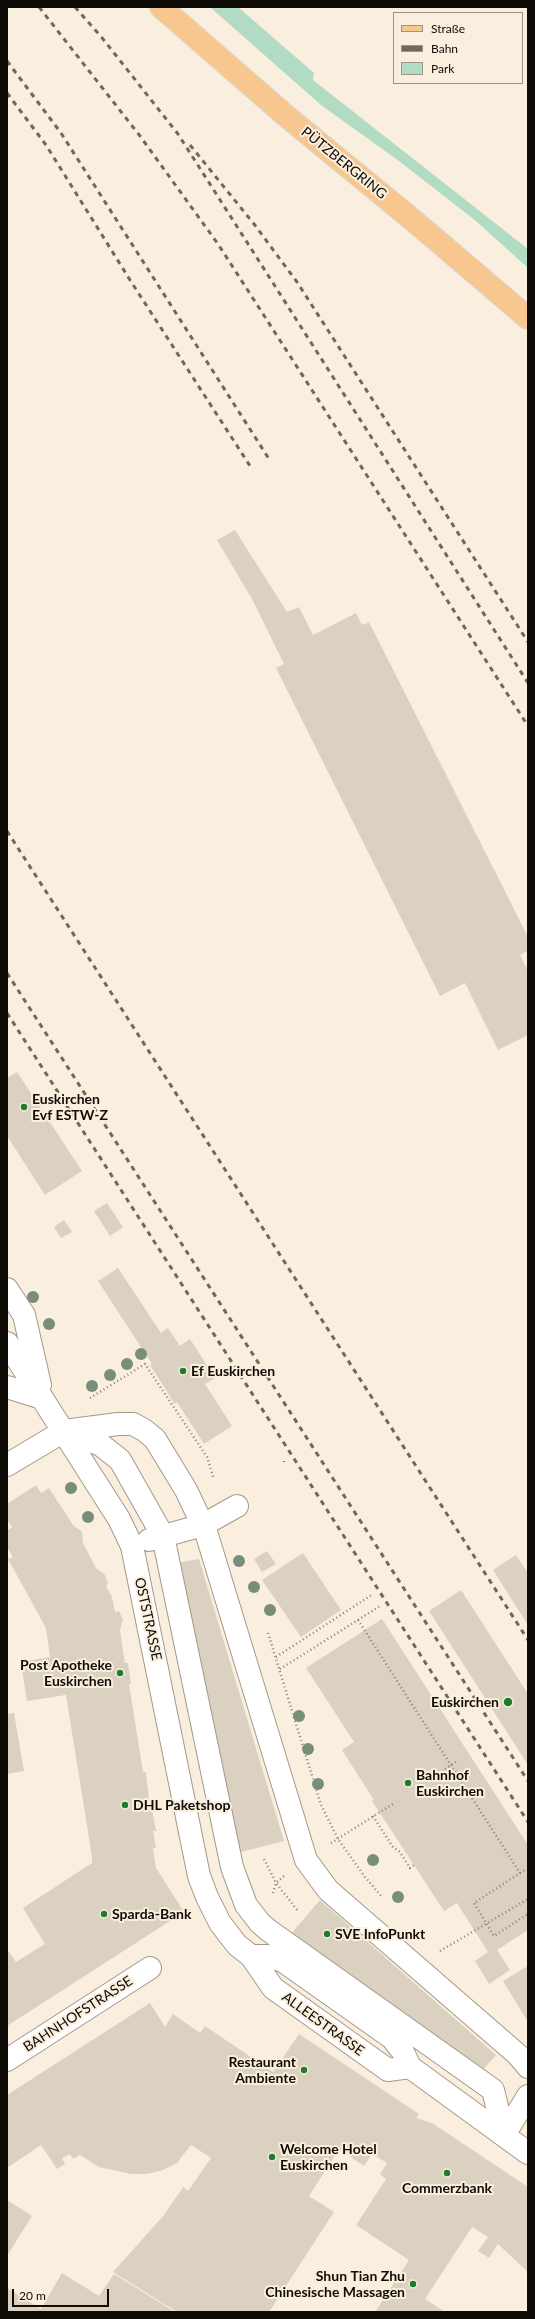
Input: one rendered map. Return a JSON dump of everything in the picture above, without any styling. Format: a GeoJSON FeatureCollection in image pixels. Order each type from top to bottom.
{"type":"FeatureCollection","features":[{"type":"Feature","properties":{"kind":"main road","name":"PÜTZBERGRING"},"geometry":{"type":"LineString","coordinates":[[161,7],[284,115],[414,221],[528,318]]}},
{"type":"Feature","properties":{"kind":"street"},"geometry":{"type":"LineString","coordinates":[[7,1289],[24,1315],[42,1398],[7,1387]]}},
{"type":"Feature","properties":{"kind":"street","name":"OSTSTRASSE"},"geometry":{"type":"LineString","coordinates":[[7,1343],[119,1519],[132,1546],[174,1742],[199,1876],[207,1897],[220,1923]]}},
{"type":"Feature","properties":{"kind":"street"},"geometry":{"type":"LineString","coordinates":[[7,1465],[64,1432],[118,1424],[133,1424],[144,1430],[154,1439],[186,1490],[203,1525],[306,1860],[328,1890],[518,2055],[528,2067]]}},
{"type":"Feature","properties":{"kind":"street"},"geometry":{"type":"LineString","coordinates":[[64,1432],[101,1446],[120,1460],[162,1536],[232,1867],[246,1905],[260,1923],[268,1930],[493,2090],[504,2135]]}},
{"type":"Feature","properties":{"kind":"street"},"geometry":{"type":"LineString","coordinates":[[132,1546],[203,1525],[237,1506]]}},
{"type":"Feature","properties":{"kind":"street","name":"ALLEESTRASSE"},"geometry":{"type":"LineString","coordinates":[[220,1923],[237,1945],[251,1956],[273,1988],[388,2070],[410,2067],[528,2153]]}},
{"type":"Feature","properties":{"kind":"street","name":"BAHNHOFSTRASSE"},"geometry":{"type":"LineString","coordinates":[[7,2060],[150,1968]]}},
{"type":"Feature","properties":{"kind":"street"},"geometry":{"type":"LineString","coordinates":[[504,2135],[528,2096]]}},
{"type":"Feature","properties":{"kind":"path"},"geometry":{"type":"LineString","coordinates":[[276,1657],[373,1594]]}},
{"type":"Feature","properties":{"kind":"path"},"geometry":{"type":"LineString","coordinates":[[280,1669],[380,1606]]}},
{"type":"Feature","properties":{"kind":"path"},"geometry":{"type":"LineString","coordinates":[[358,1620],[520,1873]]}},
{"type":"Feature","properties":{"kind":"path"},"geometry":{"type":"LineString","coordinates":[[445,1769],[456,1762]]}},
{"type":"Feature","properties":{"kind":"path"},"geometry":{"type":"LineString","coordinates":[[468,1791],[473,1788]]}},
{"type":"Feature","properties":{"kind":"path"},"geometry":{"type":"LineString","coordinates":[[327,1846],[393,1804]]}},
{"type":"Feature","properties":{"kind":"path"},"geometry":{"type":"LineString","coordinates":[[373,1816],[393,1847],[400,1852],[410,1868],[414,1865]]}},
{"type":"Feature","properties":{"kind":"path"},"geometry":{"type":"LineString","coordinates":[[338,1839],[365,1877],[384,1899]]}},
{"type":"Feature","properties":{"kind":"path"},"geometry":{"type":"LineString","coordinates":[[264,1859],[276,1883],[298,1911]]}},
{"type":"Feature","properties":{"kind":"path"},"geometry":{"type":"LineString","coordinates":[[526,1869],[474,1903],[494,1936],[528,1914]]}},
{"type":"Feature","properties":{"kind":"path"},"geometry":{"type":"LineString","coordinates":[[436,1954],[528,1899]]}},
{"type":"Feature","properties":{"kind":"green space"},"geometry":{"type":"Polygon","coordinates":[[[210,7],[238,7],[314,73],[313,80],[528,249],[528,268],[476,221],[399,161],[321,105],[210,7]]]}},
{"type":"Feature","properties":{"kind":"building"},"geometry":{"type":"Polygon","coordinates":[[[235,530],[287,612],[299,607],[313,635],[356,613],[362,625],[369,622],[528,937],[528,951],[520,955],[528,971],[528,1035],[498,1050],[465,983],[440,996],[276,668],[284,664],[252,599],[217,540],[235,530]]]}},
{"type":"Feature","properties":{"kind":"building","name":"Euskirchen Evf ESTW-Z"},"geometry":{"type":"Polygon","coordinates":[[[17,1072],[82,1171],[45,1195],[7,1136],[7,1078],[17,1072]]]}},
{"type":"Feature","properties":{"kind":"building"},"geometry":{"type":"Polygon","coordinates":[[[107,1203],[123,1227],[110,1236],[94,1211],[107,1203]]]}},
{"type":"Feature","properties":{"kind":"building"},"geometry":{"type":"Polygon","coordinates":[[[64,1220],[72,1232],[61,1238],[54,1227],[64,1220]]]}},
{"type":"Feature","properties":{"kind":"building"},"geometry":{"type":"Polygon","coordinates":[[[118,1268],[161,1333],[168,1328],[180,1346],[190,1339],[215,1378],[205,1384],[232,1426],[204,1444],[177,1402],[175,1404],[150,1365],[152,1364],[98,1281],[118,1268]]]}},
{"type":"Feature","properties":{"kind":"building"},"geometry":{"type":"Polygon","coordinates":[[[36,1485],[41,1493],[49,1488],[73,1525],[82,1532],[83,1543],[96,1568],[105,1575],[108,1584],[106,1586],[112,1597],[115,1612],[119,1611],[123,1620],[120,1630],[122,1644],[125,1663],[128,1663],[131,1684],[129,1684],[143,1772],[146,1772],[150,1810],[152,1810],[156,1831],[153,1831],[156,1848],[153,1848],[156,1868],[184,1912],[7,2026],[7,1949],[16,1962],[45,1944],[23,1908],[92,1863],[66,1695],[27,1701],[21,1662],[50,1657],[46,1628],[8,1559],[13,1557],[7,1547],[7,1531],[12,1527],[7,1520],[7,1504],[36,1485]]]}},
{"type":"Feature","properties":{"kind":"building"},"geometry":{"type":"Polygon","coordinates":[[[267,1551],[276,1564],[262,1572],[254,1559],[267,1551]]]}},
{"type":"Feature","properties":{"kind":"building"},"geometry":{"type":"Polygon","coordinates":[[[303,1553],[341,1610],[301,1637],[262,1580],[303,1553]]]}},
{"type":"Feature","properties":{"kind":"building"},"geometry":{"type":"Polygon","coordinates":[[[516,1555],[528,1573],[528,1625],[493,1570],[516,1555]]]}},
{"type":"Feature","properties":{"kind":"building"},"geometry":{"type":"Polygon","coordinates":[[[199,1559],[284,1841],[237,1853],[177,1563],[199,1559]]]}},
{"type":"Feature","properties":{"kind":"building"},"geometry":{"type":"Polygon","coordinates":[[[461,1590],[528,1694],[528,1765],[429,1611],[461,1590]]]}},
{"type":"Feature","properties":{"kind":"building","name":"Bahnhof Euskirchen"},"geometry":{"type":"Polygon","coordinates":[[[382,1619],[528,1845],[528,1930],[497,1950],[510,1970],[489,1984],[475,1961],[488,1952],[457,1903],[444,1911],[372,1801],[374,1800],[342,1750],[354,1742],[306,1668],[382,1619]]]}},
{"type":"Feature","properties":{"kind":"building"},"geometry":{"type":"Polygon","coordinates":[[[14,1713],[24,1771],[7,1774],[7,1714],[14,1713]]]}},
{"type":"Feature","properties":{"kind":"building"},"geometry":{"type":"Polygon","coordinates":[[[320,1900],[496,2055],[481,2072],[289,1936],[320,1900]]]}},
{"type":"Feature","properties":{"kind":"building"},"geometry":{"type":"Polygon","coordinates":[[[528,1966],[528,2022],[503,1981],[528,1966]]]}},
{"type":"Feature","properties":{"kind":"building","name":"Welcome Hotel Euskirchen"},"geometry":{"type":"Polygon","coordinates":[[[150,2003],[165,2027],[173,2014],[200,2033],[205,2026],[273,2072],[299,2034],[419,2114],[416,2118],[432,2123],[528,2187],[528,2272],[498,2244],[489,2258],[478,2251],[488,2237],[472,2227],[425,2299],[445,2312],[375,2312],[409,2260],[356,2225],[386,2179],[380,2174],[387,2163],[372,2154],[364,2166],[339,2149],[309,2196],[334,2212],[269,2312],[177,2312],[113,2272],[164,2215],[183,2187],[188,2191],[211,2158],[191,2145],[177,2163],[163,2170],[147,2174],[131,2174],[99,2167],[80,2155],[73,2159],[70,2154],[62,2158],[65,2164],[57,2169],[41,2145],[7,2168],[7,2095],[150,2003]]]}},
{"type":"Feature","properties":{"kind":"building"},"geometry":{"type":"Polygon","coordinates":[[[7,2200],[32,2216],[7,2256],[7,2200]]]}},
{"type":"Feature","properties":{"kind":"building"},"geometry":{"type":"Polygon","coordinates":[[[62,2273],[99,2296],[114,2274],[175,2312],[7,2312],[7,2288],[41,2309],[62,2273]]]}},
{"type":"Feature","properties":{"kind":"railway"},"geometry":{"type":"LineString","coordinates":[[39,7],[140,136],[218,244],[528,726]]}},
{"type":"Feature","properties":{"kind":"railway"},"geometry":{"type":"LineString","coordinates":[[75,7],[103,39],[178,134],[528,683]]}},
{"type":"Feature","properties":{"kind":"railway"},"geometry":{"type":"LineString","coordinates":[[7,61],[61,133],[269,459]]}},
{"type":"Feature","properties":{"kind":"railway"},"geometry":{"type":"LineString","coordinates":[[7,93],[46,145],[130,280],[252,469]]}},
{"type":"Feature","properties":{"kind":"railway"},"geometry":{"type":"LineString","coordinates":[[190,145],[254,224],[297,282],[528,642]]}},
{"type":"Feature","properties":{"kind":"railway"},"geometry":{"type":"LineString","coordinates":[[7,831],[528,1640]]}},
{"type":"Feature","properties":{"kind":"railway"},"geometry":{"type":"LineString","coordinates":[[7,973],[528,1781]]}},
{"type":"Feature","properties":{"kind":"railway"},"geometry":{"type":"LineString","coordinates":[[7,1013],[528,1822]]}},
{"type":"Feature","properties":{"kind":"place","name":"Euskirchen Evf ESTW-Z"},"geometry":{"type":"Point","coordinates":[24,1107]}},
{"type":"Feature","properties":{"kind":"place","name":"Ef Euskirchen"},"geometry":{"type":"Point","coordinates":[183,1371]}},
{"type":"Feature","properties":{"kind":"place","name":"Post Apotheke Euskirchen"},"geometry":{"type":"Point","coordinates":[120,1673]}},
{"type":"Feature","properties":{"kind":"place","name":"Euskirchen"},"geometry":{"type":"Point","coordinates":[508,1702]}},
{"type":"Feature","properties":{"kind":"place","name":"Bahnhof Euskirchen"},"geometry":{"type":"Point","coordinates":[408,1783]}},
{"type":"Feature","properties":{"kind":"place","name":"DHL Paketshop"},"geometry":{"type":"Point","coordinates":[125,1805]}},
{"type":"Feature","properties":{"kind":"place","name":"Sparda-Bank"},"geometry":{"type":"Point","coordinates":[104,1914]}},
{"type":"Feature","properties":{"kind":"place","name":"SVE InfoPunkt"},"geometry":{"type":"Point","coordinates":[327,1934]}},
{"type":"Feature","properties":{"kind":"place","name":"Restaurant Ambiente"},"geometry":{"type":"Point","coordinates":[304,2070]}},
{"type":"Feature","properties":{"kind":"place","name":"Welcome Hotel Euskirchen"},"geometry":{"type":"Point","coordinates":[272,2157]}},
{"type":"Feature","properties":{"kind":"place","name":"Commerzbank"},"geometry":{"type":"Point","coordinates":[447,2173]}},
{"type":"Feature","properties":{"kind":"place","name":"Shun Tian Zhu Chinesische Massagen"},"geometry":{"type":"Point","coordinates":[413,2284]}}]}
